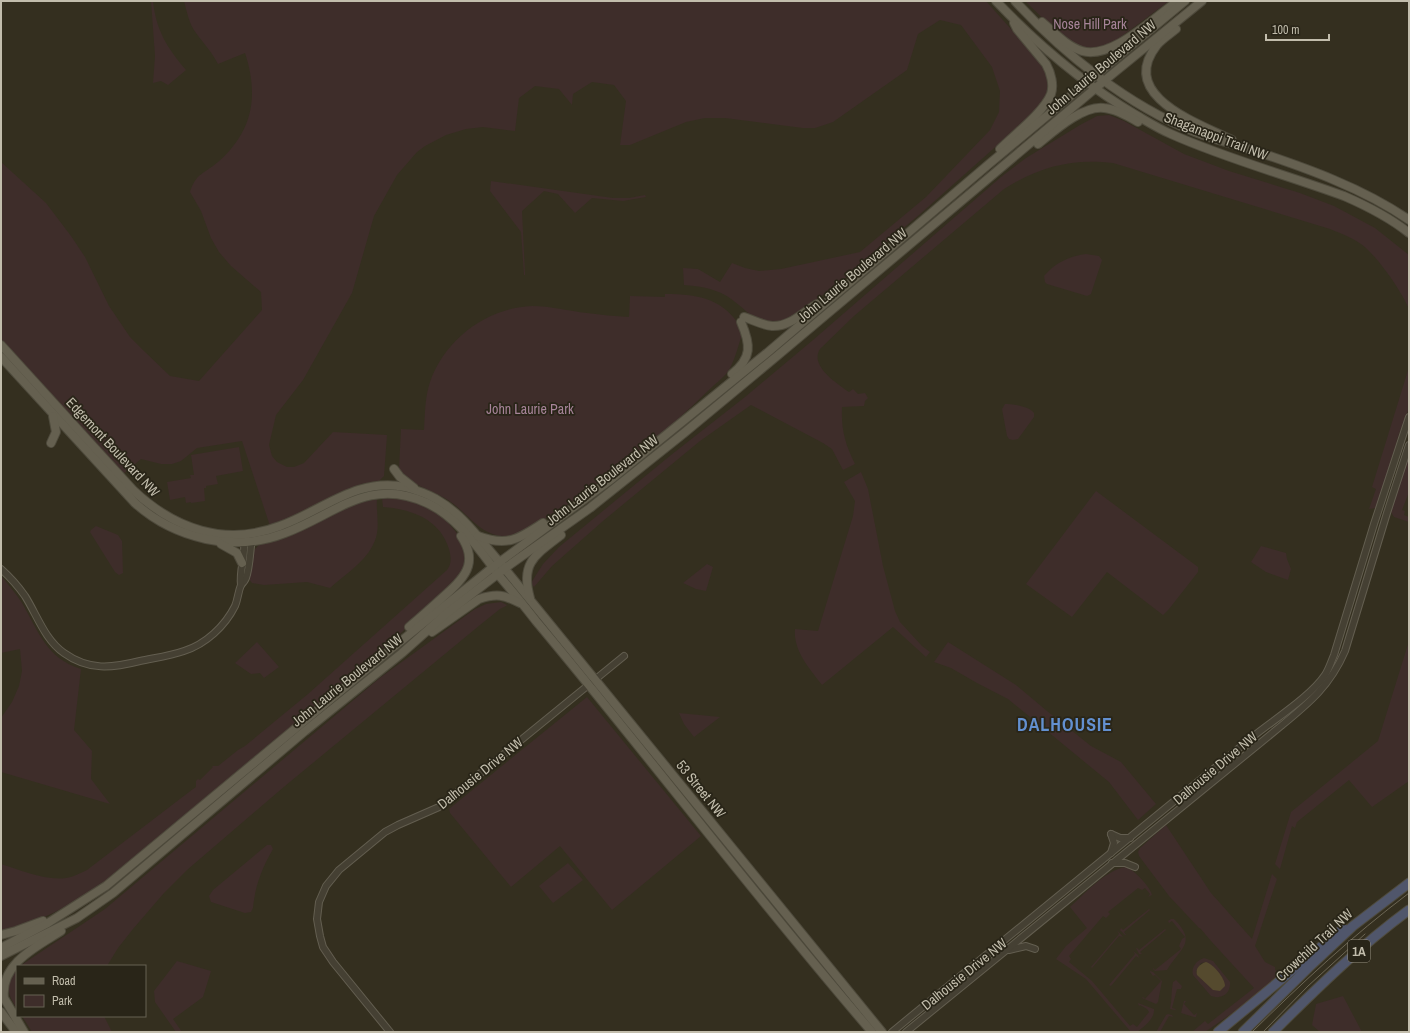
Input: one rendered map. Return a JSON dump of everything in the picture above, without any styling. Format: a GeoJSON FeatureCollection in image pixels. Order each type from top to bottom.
{"type":"FeatureCollection","features":[{"type":"Feature","properties":{"kind":"highway","name":"Crowchild Trail NW"},"geometry":{"type":"LineString","coordinates":[[1243,1032],[1353,926],[1409,883]]}},
{"type":"Feature","properties":{"kind":"highway","name":"1A"},"geometry":{"type":"LineString","coordinates":[[1273,1032],[1312,993],[1409,910]]}},
{"type":"Feature","properties":{"kind":"highway"},"geometry":{"type":"LineString","coordinates":[[1218,1032],[1340,931],[1353,926]]}},
{"type":"Feature","properties":{"kind":"main road","name":"Shaganappi Trail NW"},"geometry":{"type":"LineString","coordinates":[[996,1],[1013,19],[1087,83],[1155,127],[1205,148],[1344,196],[1390,219],[1409,233]]}},
{"type":"Feature","properties":{"kind":"main road"},"geometry":{"type":"LineString","coordinates":[[1017,3],[1072,46],[1082,51],[1099,52],[1123,41],[1178,1]]}},
{"type":"Feature","properties":{"kind":"main road","name":"John Laurie Boulevard NW"},"geometry":{"type":"LineString","coordinates":[[1,948],[71,909],[106,886],[390,650],[499,568],[767,353],[989,164],[1185,1]]}},
{"type":"Feature","properties":{"kind":"main road"},"geometry":{"type":"LineString","coordinates":[[1202,1],[1184,22],[1158,44],[1146,70],[1148,84],[1154,94],[1170,108],[1252,150]]}},
{"type":"Feature","properties":{"kind":"main road","name":"John Laurie Boulevard NW"},"geometry":{"type":"LineString","coordinates":[[1,956],[77,918],[113,893],[299,736],[402,653],[499,568],[590,508],[777,356],[972,191],[1202,1]]}},
{"type":"Feature","properties":{"kind":"main road","name":"Shaganappi Trail NW"},"geometry":{"type":"LineString","coordinates":[[1017,3],[1054,41],[1105,81],[1148,110],[1194,132],[1252,150],[1348,185],[1396,211],[1409,220]]}},
{"type":"Feature","properties":{"kind":"main road"},"geometry":{"type":"LineString","coordinates":[[989,164],[997,151],[1045,105],[1051,94],[1052,87],[1049,70],[1046,64],[1017,29],[1013,19]]}},
{"type":"Feature","properties":{"kind":"main road"},"geometry":{"type":"LineString","coordinates":[[972,191],[988,182],[1057,128],[1081,113],[1089,110],[1102,107],[1110,109],[1144,125],[1155,127]]}},
{"type":"Feature","properties":{"kind":"main road"},"geometry":{"type":"LineString","coordinates":[[715,394],[722,383],[735,372],[746,359],[748,342],[743,320],[766,325],[778,325],[794,319],[817,304],[826,302]]}},
{"type":"Feature","properties":{"kind":"main road","name":"Edgemont Boulevard NW"},"geometry":{"type":"LineString","coordinates":[[1,346],[129,486],[146,502],[172,520],[209,533],[248,534],[280,526],[352,491],[368,487],[393,486],[416,490],[450,507],[477,535],[499,568]]}},
{"type":"Feature","properties":{"kind":"main road","name":"Edgemont Boulevard NW"},"geometry":{"type":"LineString","coordinates":[[1,357],[111,479],[142,510],[157,521],[174,529],[189,535],[215,541],[248,543],[285,533],[342,504],[368,496],[386,494],[409,497],[430,505],[450,518],[499,568]]}},
{"type":"Feature","properties":{"kind":"main road"},"geometry":{"type":"LineString","coordinates":[[51,444],[56,432],[52,414]]}},
{"type":"Feature","properties":{"kind":"main road"},"geometry":{"type":"LineString","coordinates":[[394,469],[400,477],[416,490]]}},
{"type":"Feature","properties":{"kind":"main road"},"geometry":{"type":"LineString","coordinates":[[477,535],[493,541],[502,542],[519,538],[612,478]]}},
{"type":"Feature","properties":{"kind":"main road"},"geometry":{"type":"LineString","coordinates":[[402,653],[486,596],[500,595],[527,603],[526,579],[527,572],[532,561],[543,549],[578,521],[590,508]]}},
{"type":"Feature","properties":{"kind":"main road"},"geometry":{"type":"LineString","coordinates":[[390,650],[399,636],[453,588],[462,579],[466,572],[469,564],[468,549],[466,543],[450,518]]}},
{"type":"Feature","properties":{"kind":"main road"},"geometry":{"type":"LineString","coordinates":[[215,541],[235,550],[240,556],[242,563]]}},
{"type":"Feature","properties":{"kind":"main road","name":"53 Street NW"},"geometry":{"type":"LineString","coordinates":[[499,568],[882,1032]]}},
{"type":"Feature","properties":{"kind":"main road","name":"53 Street NW"},"geometry":{"type":"LineString","coordinates":[[592,682],[730,861],[869,1030]]}},
{"type":"Feature","properties":{"kind":"main road"},"geometry":{"type":"LineString","coordinates":[[1,935],[22,929],[71,909]]}},
{"type":"Feature","properties":{"kind":"main road"},"geometry":{"type":"LineString","coordinates":[[24,1032],[4,998],[2,984],[5,976],[18,959],[71,924],[77,918]]}},
{"type":"Feature","properties":{"kind":"main road"},"geometry":{"type":"LineString","coordinates":[[1,1012],[16,1032]]}},
{"type":"Feature","properties":{"kind":"street","name":"Dalhousie Drive NW"},"geometry":{"type":"LineString","coordinates":[[892,1032],[1309,692],[1324,675],[1334,655],[1374,524],[1409,417]]}},
{"type":"Feature","properties":{"kind":"street","name":"Dalhousie Drive NW"},"geometry":{"type":"LineString","coordinates":[[906,1032],[1281,726],[1305,706],[1326,685],[1340,663],[1345,651],[1409,445]]}},
{"type":"Feature","properties":{"kind":"street"},"geometry":{"type":"LineString","coordinates":[[1,569],[25,597],[55,646],[73,660],[85,664],[118,667],[184,651],[201,643],[215,632],[226,620],[235,605],[241,586],[246,578],[248,534]]}},
{"type":"Feature","properties":{"kind":"street"},"geometry":{"type":"LineString","coordinates":[[241,586],[240,577],[242,563],[248,543]]}},
{"type":"Feature","properties":{"kind":"street","name":"Dalhousie Drive NW"},"geometry":{"type":"LineString","coordinates":[[390,1032],[333,962],[324,947],[318,931],[317,913],[321,896],[326,886],[339,870],[385,832],[398,824],[439,807],[624,656]]}},
{"type":"Feature","properties":{"kind":"street"},"geometry":{"type":"LineString","coordinates":[[1111,854],[1114,843],[1111,834],[1120,838],[1130,838]]}},
{"type":"Feature","properties":{"kind":"street"},"geometry":{"type":"LineString","coordinates":[[1112,864],[1125,863],[1135,867]]}},
{"type":"Feature","properties":{"kind":"street"},"geometry":{"type":"LineString","coordinates":[[1006,950],[1026,946],[1035,949]]}},
{"type":"Feature","properties":{"kind":"green space"},"geometry":{"type":"Polygon","coordinates":[[[151,1],[153,1],[154,11],[160,30],[168,46],[186,70],[168,85],[161,81],[153,83],[155,56],[151,1]]]}},
{"type":"Feature","properties":{"kind":"green space"},"geometry":{"type":"Polygon","coordinates":[[[184,1],[986,1],[1043,65],[1048,86],[1040,107],[848,276],[795,316],[772,323],[756,319],[725,295],[705,288],[684,285],[683,268],[698,269],[720,282],[732,263],[759,271],[781,269],[860,252],[926,197],[990,130],[999,112],[1000,91],[992,67],[961,25],[940,20],[918,34],[907,70],[833,122],[815,128],[803,128],[725,118],[705,118],[686,122],[630,145],[620,145],[626,101],[614,85],[592,82],[573,94],[572,105],[559,89],[535,86],[519,98],[515,131],[483,127],[466,129],[446,135],[425,146],[417,152],[397,175],[374,216],[352,293],[303,380],[276,415],[269,445],[272,456],[277,462],[287,467],[294,467],[304,463],[333,432],[387,435],[384,476],[379,481],[361,484],[344,491],[270,526],[242,441],[197,448],[181,461],[172,464],[161,464],[141,459],[123,474],[1,339],[1,162],[46,203],[85,257],[109,306],[130,337],[170,376],[199,381],[262,310],[261,292],[231,266],[219,252],[211,238],[201,211],[190,192],[198,177],[218,162],[230,150],[246,125],[250,112],[252,84],[245,53],[218,64],[192,26],[188,18],[184,1]]]}},
{"type":"Feature","properties":{"kind":"green space","name":"Nose Hill Park"},"geometry":{"type":"Polygon","coordinates":[[[1025,1],[1169,1],[1110,45],[1092,49],[1079,46],[1055,30],[1025,1]]]}},
{"type":"Feature","properties":{"kind":"green space"},"geometry":{"type":"Polygon","coordinates":[[[1109,115],[1124,121],[1184,154],[1229,171],[1300,193],[1334,206],[1375,228],[1409,255],[1409,309],[1396,285],[1372,254],[1358,242],[1330,229],[1113,163],[1069,163],[1043,170],[1017,181],[1004,189],[854,316],[820,349],[818,362],[826,374],[849,392],[853,389],[858,394],[865,393],[868,398],[865,401],[864,406],[842,407],[844,436],[855,464],[843,470],[832,449],[751,405],[700,441],[603,521],[552,566],[534,587],[531,583],[543,564],[559,547],[671,455],[745,397],[1001,177],[1026,158],[1080,125],[1097,116],[1109,115]]]}},
{"type":"Feature","properties":{"kind":"green space"},"geometry":{"type":"Polygon","coordinates":[[[491,181],[613,198],[629,198],[645,195],[646,197],[623,201],[592,198],[575,213],[558,194],[544,191],[522,211],[524,275],[521,232],[490,191],[491,181]]]}},
{"type":"Feature","properties":{"kind":"green space"},"geometry":{"type":"Polygon","coordinates":[[[1086,254],[1099,256],[1102,260],[1091,294],[1087,296],[1047,284],[1045,282],[1044,276],[1058,264],[1068,258],[1086,254]]]}},
{"type":"Feature","properties":{"kind":"green space","name":"John Laurie Park"},"geometry":{"type":"Polygon","coordinates":[[[665,294],[689,295],[710,300],[720,305],[736,320],[743,331],[732,364],[724,376],[672,424],[632,458],[567,505],[519,535],[511,537],[500,536],[483,529],[448,500],[413,482],[402,473],[399,468],[401,429],[424,430],[427,393],[437,366],[446,352],[470,329],[499,313],[515,308],[532,306],[629,317],[630,296],[665,297],[665,294]]]}},
{"type":"Feature","properties":{"kind":"green space"},"geometry":{"type":"Polygon","coordinates":[[[1409,367],[1409,408],[1399,434],[1378,504],[1376,508],[1369,509],[1376,489],[1372,487],[1409,367]]]}},
{"type":"Feature","properties":{"kind":"green space"},"geometry":{"type":"Polygon","coordinates":[[[1005,404],[1025,407],[1034,413],[1034,417],[1018,439],[1009,439],[1007,436],[1002,409],[1005,404]]]}},
{"type":"Feature","properties":{"kind":"green space"},"geometry":{"type":"Polygon","coordinates":[[[239,447],[243,471],[216,476],[218,484],[206,486],[206,488],[204,488],[205,501],[186,503],[185,497],[170,500],[167,482],[191,478],[190,475],[194,475],[191,455],[239,447]]]}},
{"type":"Feature","properties":{"kind":"green space"},"geometry":{"type":"Polygon","coordinates":[[[1409,451],[1409,492],[1402,510],[1405,511],[1404,515],[1409,517],[1409,522],[1394,517],[1391,512],[1409,451]]]}},
{"type":"Feature","properties":{"kind":"green space"},"geometry":{"type":"Polygon","coordinates":[[[861,472],[868,489],[883,566],[895,611],[900,622],[922,646],[930,652],[926,657],[893,627],[822,685],[803,659],[797,645],[795,629],[818,631],[853,516],[855,501],[844,482],[861,472]]]}},
{"type":"Feature","properties":{"kind":"green space"},"geometry":{"type":"Polygon","coordinates":[[[1096,491],[1198,567],[1198,572],[1163,615],[1107,572],[1072,617],[1026,584],[1096,491]]]}},
{"type":"Feature","properties":{"kind":"green space"},"geometry":{"type":"Polygon","coordinates":[[[382,498],[399,498],[420,503],[437,512],[461,538],[466,551],[464,571],[445,593],[391,642],[136,859],[93,892],[53,913],[19,928],[1,933],[1,864],[33,874],[58,879],[72,877],[87,870],[196,787],[196,781],[198,779],[200,780],[213,767],[212,766],[218,766],[245,746],[308,694],[447,570],[451,557],[450,552],[445,539],[439,530],[432,523],[414,513],[383,507],[382,498]]]}},
{"type":"Feature","properties":{"kind":"green space"},"geometry":{"type":"Polygon","coordinates":[[[377,499],[378,525],[375,542],[359,564],[330,588],[307,582],[264,585],[252,583],[249,579],[254,550],[259,545],[286,538],[354,504],[377,499]]]}},
{"type":"Feature","properties":{"kind":"green space"},"geometry":{"type":"Polygon","coordinates":[[[96,526],[118,535],[122,541],[123,573],[119,575],[115,572],[90,532],[96,526]]]}},
{"type":"Feature","properties":{"kind":"green space"},"geometry":{"type":"Polygon","coordinates":[[[1261,546],[1286,553],[1291,569],[1288,580],[1266,572],[1251,562],[1261,546]]]}},
{"type":"Feature","properties":{"kind":"green space"},"geometry":{"type":"Polygon","coordinates":[[[707,564],[713,567],[706,591],[696,589],[683,583],[707,564]]]}},
{"type":"Feature","properties":{"kind":"green space"},"geometry":{"type":"Polygon","coordinates":[[[1,576],[22,603],[39,634],[51,651],[69,664],[81,669],[74,730],[92,751],[91,779],[110,804],[1,772],[1,718],[12,702],[19,686],[22,671],[20,649],[1,653],[1,576]]]}},
{"type":"Feature","properties":{"kind":"green space"},"geometry":{"type":"Polygon","coordinates":[[[501,602],[507,605],[480,625],[285,786],[187,870],[164,893],[133,929],[118,948],[108,965],[21,965],[105,909],[381,677],[475,609],[486,604],[501,602]]]}},
{"type":"Feature","properties":{"kind":"green space"},"geometry":{"type":"Polygon","coordinates":[[[1409,641],[1409,781],[1372,807],[1349,780],[1297,822],[1295,828],[1292,826],[1280,869],[1275,864],[1291,812],[1378,741],[1409,641]]]}},
{"type":"Feature","properties":{"kind":"green space"},"geometry":{"type":"Polygon","coordinates":[[[257,642],[279,667],[264,678],[260,673],[251,674],[235,663],[257,642]]]}},
{"type":"Feature","properties":{"kind":"green space"},"geometry":{"type":"Polygon","coordinates":[[[948,642],[1016,685],[1091,746],[1121,762],[1156,804],[1138,820],[1109,782],[1008,699],[951,668],[934,662],[948,642]]]}},
{"type":"Feature","properties":{"kind":"green space"},"geometry":{"type":"Polygon","coordinates":[[[587,697],[701,836],[612,910],[560,846],[511,887],[450,813],[449,809],[587,697]]]}},
{"type":"Feature","properties":{"kind":"green space"},"geometry":{"type":"Polygon","coordinates":[[[679,713],[720,717],[694,737],[684,724],[679,713]]]}},
{"type":"Feature","properties":{"kind":"green space"},"geometry":{"type":"Polygon","coordinates":[[[1166,825],[1211,893],[1252,939],[1272,874],[1277,879],[1255,946],[1265,962],[1275,967],[1275,970],[1282,970],[1284,973],[1241,1007],[1205,1032],[1192,1032],[1205,1021],[1208,1024],[1254,988],[1169,896],[1139,856],[1138,852],[1140,848],[1166,825]]]}},
{"type":"Feature","properties":{"kind":"green space"},"geometry":{"type":"Polygon","coordinates":[[[267,845],[271,845],[273,849],[260,877],[251,912],[245,913],[211,902],[209,896],[213,890],[267,845]]]}},
{"type":"Feature","properties":{"kind":"green space"},"geometry":{"type":"Polygon","coordinates":[[[568,863],[583,880],[553,903],[539,886],[568,863]]]}},
{"type":"Feature","properties":{"kind":"green space"},"geometry":{"type":"Polygon","coordinates":[[[1125,867],[1141,879],[1152,895],[1148,897],[1150,894],[1145,888],[1142,890],[1138,888],[1108,912],[1110,914],[1106,918],[1103,916],[1069,956],[1071,959],[1069,962],[1092,981],[1130,1026],[1133,1024],[1137,1027],[1149,1012],[1147,1009],[1140,1005],[1139,1006],[1138,1003],[1154,1009],[1151,1019],[1137,1032],[1131,1032],[1086,979],[1056,959],[1066,946],[1087,928],[1070,907],[1102,878],[1109,873],[1125,867]]]}},
{"type":"Feature","properties":{"kind":"green space"},"geometry":{"type":"Polygon","coordinates":[[[1149,909],[1150,910],[1124,932],[1126,935],[1120,930],[1121,928],[1123,930],[1149,909]]]}},
{"type":"Feature","properties":{"kind":"green space"},"geometry":{"type":"Polygon","coordinates":[[[1174,919],[1181,927],[1185,934],[1186,940],[1181,951],[1167,970],[1155,971],[1153,968],[1155,970],[1181,949],[1179,946],[1182,939],[1185,937],[1172,921],[1169,923],[1168,921],[1174,919]]]}},
{"type":"Feature","properties":{"kind":"green space"},"geometry":{"type":"Polygon","coordinates":[[[1165,929],[1166,930],[1140,952],[1142,954],[1139,954],[1136,948],[1139,950],[1165,929]]]}},
{"type":"Feature","properties":{"kind":"green space"},"geometry":{"type":"Polygon","coordinates":[[[1117,930],[1123,937],[1119,936],[1092,968],[1091,967],[1119,934],[1117,930]]]}},
{"type":"Feature","properties":{"kind":"green space"},"geometry":{"type":"Polygon","coordinates":[[[1133,951],[1139,958],[1136,956],[1111,986],[1109,985],[1135,954],[1133,951]]]}},
{"type":"Feature","properties":{"kind":"green space"},"geometry":{"type":"Polygon","coordinates":[[[1204,958],[1213,961],[1230,982],[1229,989],[1225,995],[1219,997],[1211,996],[1193,975],[1193,967],[1204,958]],[[1206,962],[1201,963],[1196,972],[1203,981],[1206,962]]]}},
{"type":"Feature","properties":{"kind":"green space"},"geometry":{"type":"Polygon","coordinates":[[[177,961],[211,971],[203,997],[173,1019],[182,1032],[176,1032],[155,1002],[154,991],[177,961]]]}},
{"type":"Feature","properties":{"kind":"green space"},"geometry":{"type":"Polygon","coordinates":[[[16,970],[16,1007],[9,994],[9,984],[16,970]]]}},
{"type":"Feature","properties":{"kind":"green space"},"geometry":{"type":"Polygon","coordinates":[[[1150,971],[1153,972],[1162,981],[1158,1002],[1156,1004],[1142,998],[1143,997],[1145,999],[1161,981],[1155,975],[1153,976],[1150,971]]]}},
{"type":"Feature","properties":{"kind":"green space"},"geometry":{"type":"Polygon","coordinates":[[[1176,980],[1182,986],[1181,989],[1177,989],[1172,1008],[1176,1009],[1175,1010],[1170,1009],[1173,982],[1176,980]]]}},
{"type":"Feature","properties":{"kind":"green space"},"geometry":{"type":"Polygon","coordinates":[[[1343,996],[1362,1032],[1320,1032],[1312,1025],[1316,1004],[1343,996]]]}},
{"type":"Feature","properties":{"kind":"green space"},"geometry":{"type":"Polygon","coordinates":[[[1184,1001],[1186,1001],[1184,1004],[1194,1015],[1197,1013],[1196,1017],[1181,1013],[1184,1001]]]}},
{"type":"Feature","properties":{"kind":"green space"},"geometry":{"type":"Polygon","coordinates":[[[1166,1015],[1172,1015],[1173,1017],[1169,1016],[1160,1032],[1156,1032],[1166,1015]]]}},
{"type":"Feature","properties":{"kind":"green space"},"geometry":{"type":"Polygon","coordinates":[[[23,1017],[104,1017],[112,1032],[32,1032],[23,1017]]]}},
{"type":"Feature","properties":{"kind":"shaded area"},"geometry":{"type":"Polygon","coordinates":[[[1206,962],[1215,968],[1223,979],[1225,986],[1220,991],[1213,990],[1197,975],[1198,967],[1206,962]]]}},
{"type":"Feature","properties":{"kind":"tram line"},"geometry":{"type":"LineString","coordinates":[[1252,1032],[1328,960],[1409,893]]}},
{"type":"Feature","properties":{"kind":"tram line"},"geometry":{"type":"LineString","coordinates":[[1263,1032],[1308,986],[1365,934]]}},
{"type":"Feature","properties":{"kind":"district","name":"DALHOUSIE"},"geometry":{"type":"Point","coordinates":[1065,724]}}]}
